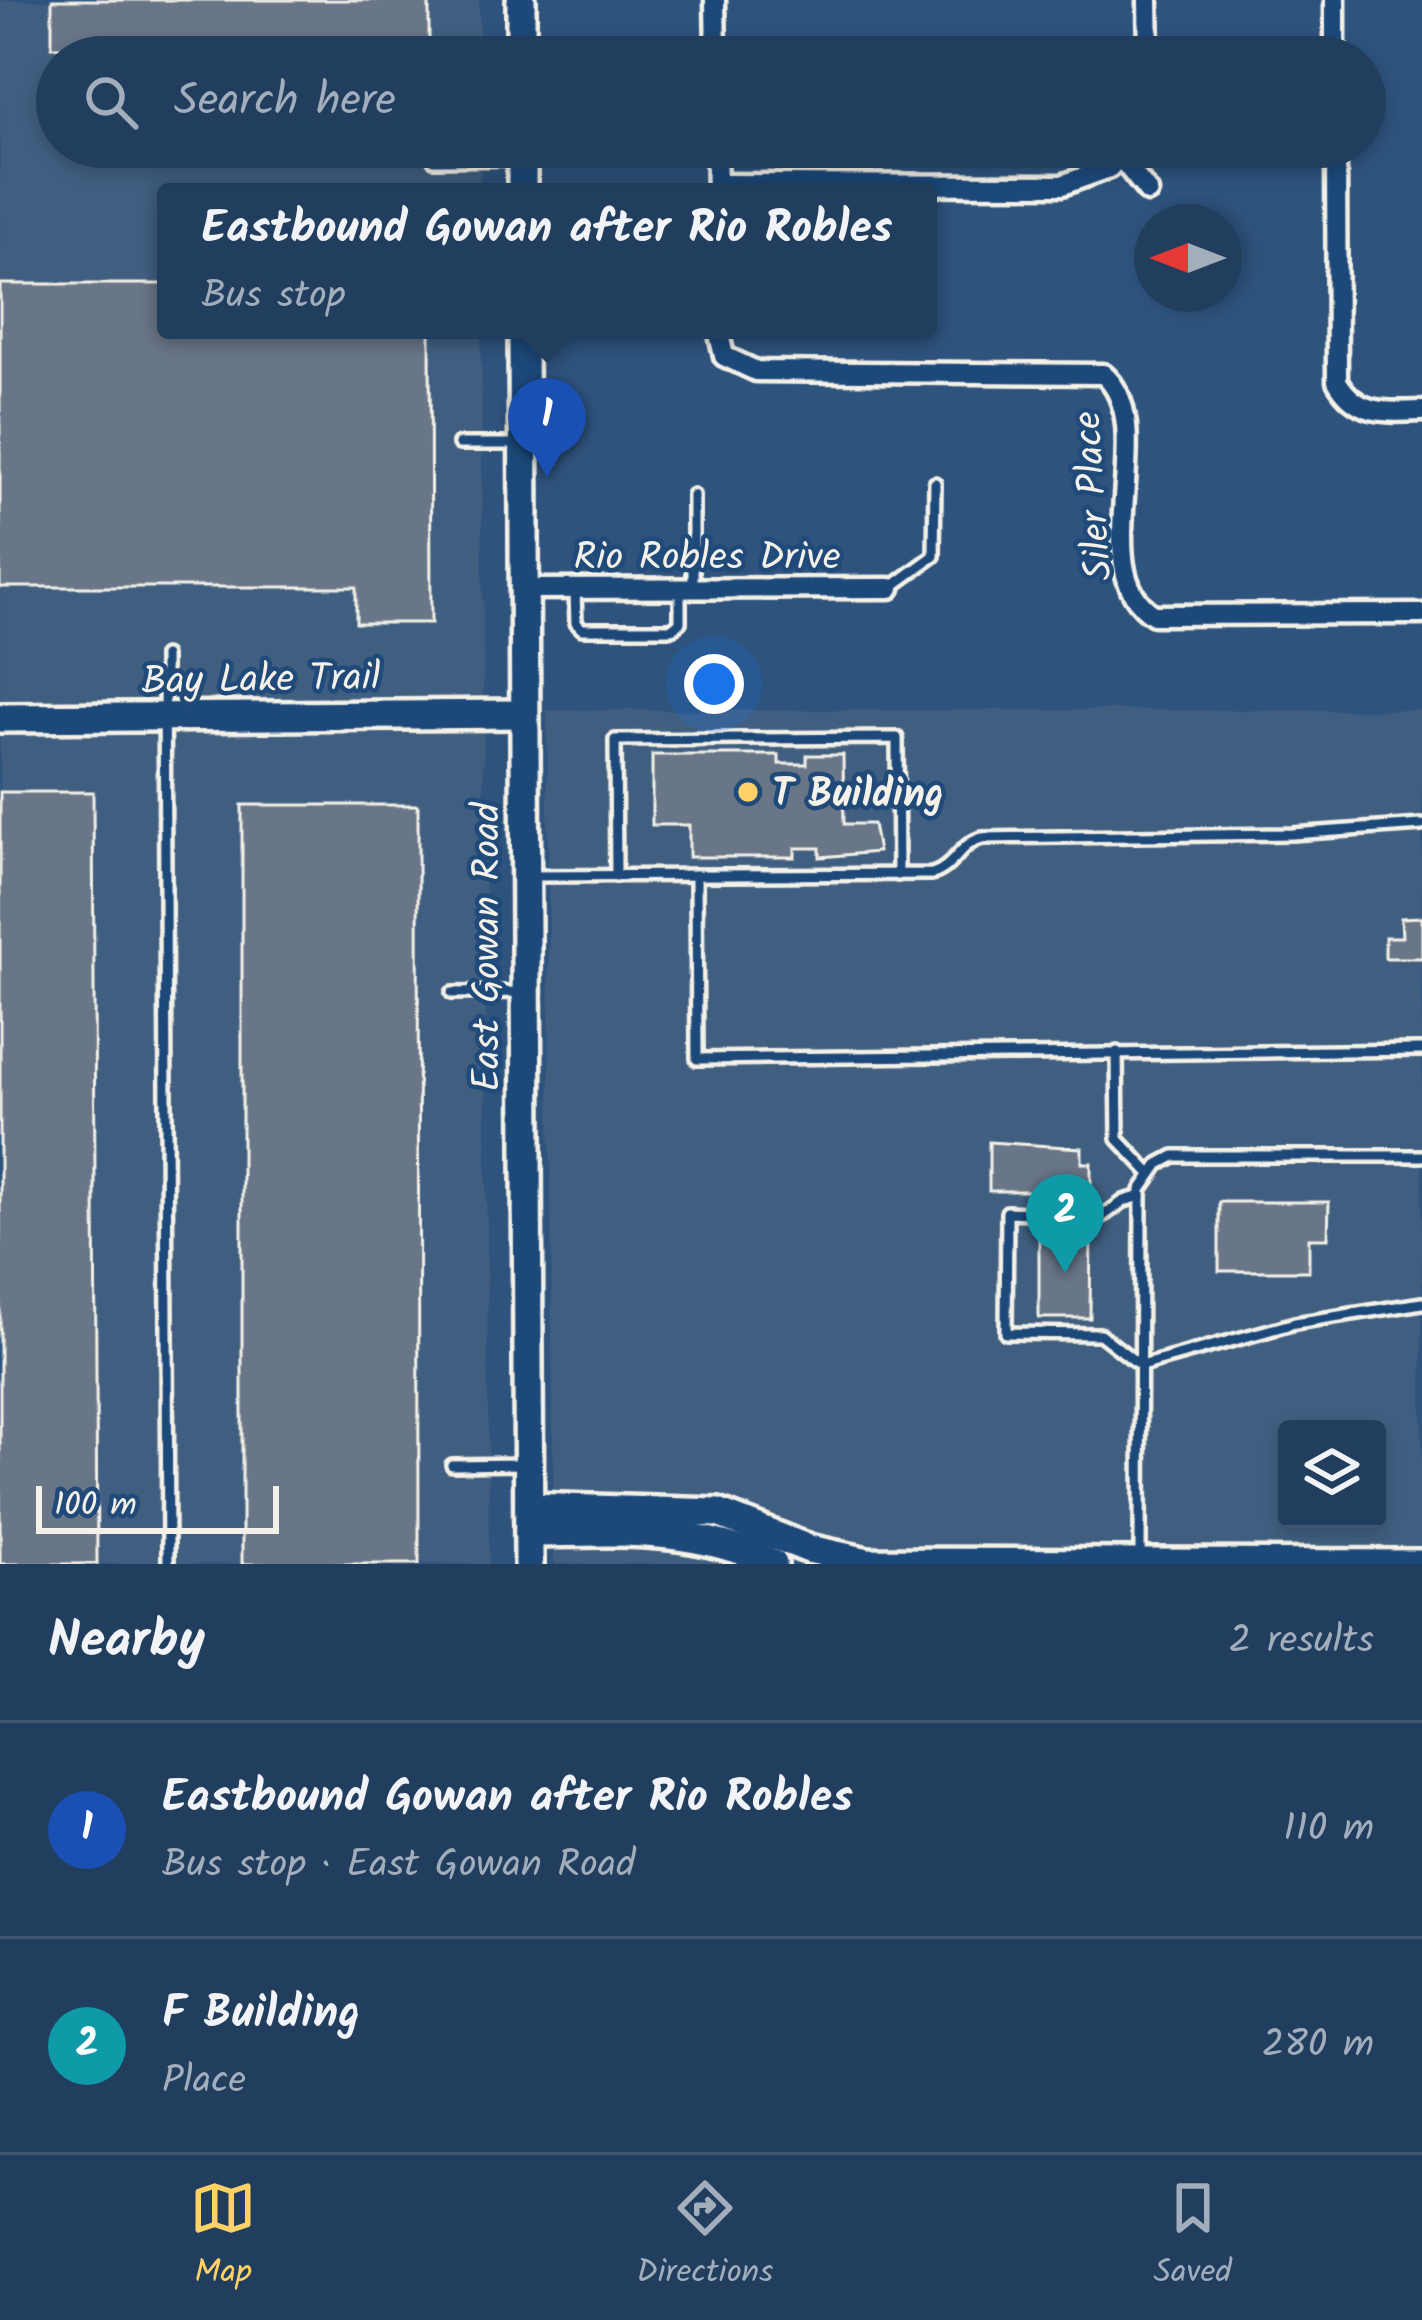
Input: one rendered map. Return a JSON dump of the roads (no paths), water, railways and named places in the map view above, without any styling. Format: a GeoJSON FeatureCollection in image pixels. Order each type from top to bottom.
{"type":"FeatureCollection","features":[{"type":"Feature","properties":{"kind":"street"},"geometry":{"type":"LineString","coordinates":[[521,0],[521,36]]}},
{"type":"Feature","properties":{"kind":"street"},"geometry":{"type":"LineString","coordinates":[[715,0],[716,36]]}},
{"type":"Feature","properties":{"kind":"street"},"geometry":{"type":"LineString","coordinates":[[1148,0],[1149,36]]}},
{"type":"Feature","properties":{"kind":"street"},"geometry":{"type":"LineString","coordinates":[[1335,0],[1335,36]]}},
{"type":"Feature","properties":{"kind":"street"},"geometry":{"type":"LineString","coordinates":[[937,185],[1062,184],[1095,168]]}},
{"type":"Feature","properties":{"kind":"street"},"geometry":{"type":"LineString","coordinates":[[1134,168],[1148,192]]}},
{"type":"Feature","properties":{"kind":"street"},"geometry":{"type":"LineString","coordinates":[[1336,168],[1337,381],[1349,402],[1375,412],[1422,411]]}},
{"type":"Feature","properties":{"kind":"street","name":"East Gowan Road"},"geometry":{"type":"LineString","coordinates":[[523,339],[529,1564]]}},
{"type":"Feature","properties":{"kind":"street","name":"Siler Place"},"geometry":{"type":"LineString","coordinates":[[720,339],[724,356],[755,371],[1085,370],[1114,384],[1123,400],[1127,591],[1135,603],[1154,615],[1422,614]]}},
{"type":"Feature","properties":{"kind":"street","name":"Rio Robles Drive"},"geometry":{"type":"LineString","coordinates":[[524,589],[890,588]]}},
{"type":"Feature","properties":{"kind":"street","name":"Bay Lake Trail"},"geometry":{"type":"LineString","coordinates":[[0,718],[522,713]]}},
{"type":"Feature","properties":{"kind":"street"},"geometry":{"type":"LineString","coordinates":[[529,1520],[701,1510],[752,1523],[823,1553],[868,1562],[1422,1564]]}},
{"type":"Feature","properties":{"kind":"street"},"geometry":{"type":"LineString","coordinates":[[529,1520],[684,1535],[773,1564]]}},
{"type":"Feature","properties":{"kind":"lane"},"geometry":{"type":"LineString","coordinates":[[459,444],[523,444]]}},
{"type":"Feature","properties":{"kind":"lane"},"geometry":{"type":"LineString","coordinates":[[890,588],[934,556],[935,483]]}},
{"type":"Feature","properties":{"kind":"lane"},"geometry":{"type":"LineString","coordinates":[[575,589],[576,623],[582,629],[672,629],[680,622],[686,588],[693,495]]}},
{"type":"Feature","properties":{"kind":"lane"},"geometry":{"type":"LineString","coordinates":[[164,656],[168,1564]]}},
{"type":"Feature","properties":{"kind":"lane"},"geometry":{"type":"LineString","coordinates":[[616,876],[615,740],[897,738],[898,874]]}},
{"type":"Feature","properties":{"kind":"lane"},"geometry":{"type":"LineString","coordinates":[[524,876],[898,874],[942,871],[964,845],[982,838],[1292,834],[1422,825]]}},
{"type":"Feature","properties":{"kind":"lane"},"geometry":{"type":"LineString","coordinates":[[696,875],[697,1059],[1422,1050]]}},
{"type":"Feature","properties":{"kind":"lane"},"geometry":{"type":"LineString","coordinates":[[452,993],[524,992]]}},
{"type":"Feature","properties":{"kind":"lane"},"geometry":{"type":"LineString","coordinates":[[1117,1052],[1118,1138],[1150,1173]]}},
{"type":"Feature","properties":{"kind":"lane"},"geometry":{"type":"LineString","coordinates":[[1140,1564],[1141,1196],[1150,1173],[1163,1160],[1181,1155],[1422,1156]]}},
{"type":"Feature","properties":{"kind":"lane"},"geometry":{"type":"LineString","coordinates":[[1141,1196],[1129,1198],[1103,1216],[1007,1212],[1006,1293],[1006,1334],[1100,1334],[1141,1366]]}},
{"type":"Feature","properties":{"kind":"lane"},"geometry":{"type":"LineString","coordinates":[[1141,1366],[1295,1322],[1422,1303]]}},
{"type":"Feature","properties":{"kind":"lane"},"geometry":{"type":"LineString","coordinates":[[452,1465],[529,1464]]}},
{"type":"Feature","properties":{"kind":"place","name":"Eastbound Gowan after Rio Robles"},"geometry":{"type":"Point","coordinates":[547,477]}},
{"type":"Feature","properties":{"kind":"place","name":"T Building"},"geometry":{"type":"Point","coordinates":[748,792]}},
{"type":"Feature","properties":{"kind":"place","name":"F Building"},"geometry":{"type":"Point","coordinates":[1065,1273]}}]}
